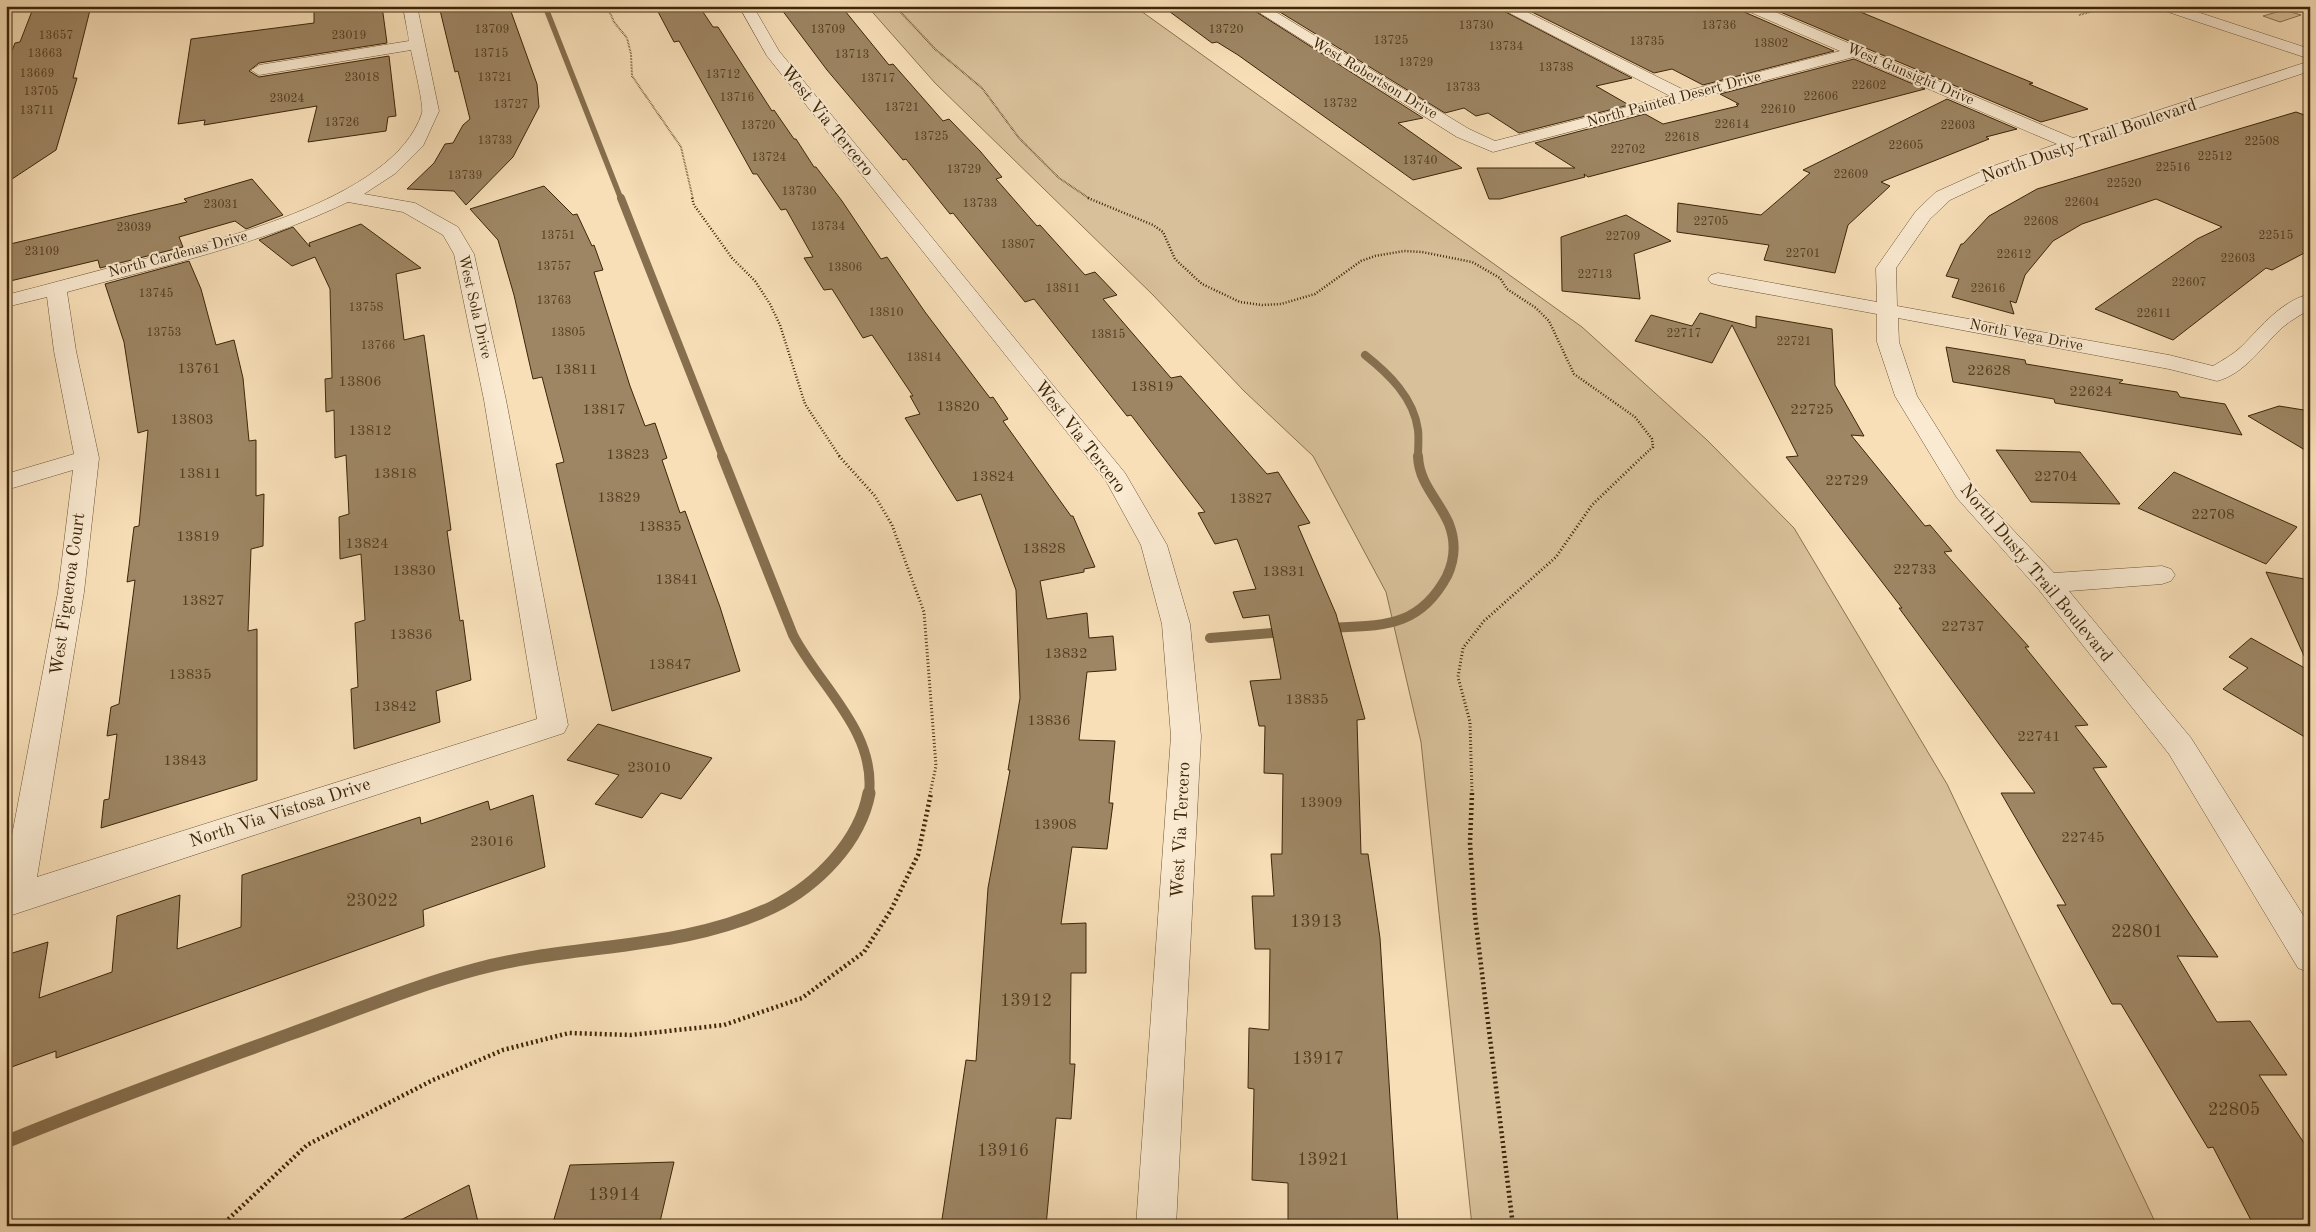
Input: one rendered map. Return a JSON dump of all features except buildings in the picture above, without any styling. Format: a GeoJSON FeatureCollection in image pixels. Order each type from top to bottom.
{"type":"FeatureCollection","features":[{"type":"Feature","properties":{"kind":"street"},"geometry":{"type":"LineString","coordinates":[[345,196],[400,161],[416,144],[428,127],[431,112],[410,6]]}},
{"type":"Feature","properties":{"kind":"street","name":"West Via Tercero"},"geometry":{"type":"LineString","coordinates":[[746,6],[772,52],[1116,478],[1154,545],[1176,624],[1186,736],[1156,1226]]}},
{"type":"Feature","properties":{"kind":"street","name":"West Robertson Drive"},"geometry":{"type":"LineString","coordinates":[[1256,6],[1464,134],[1493,147]]}},
{"type":"Feature","properties":{"kind":"street"},"geometry":{"type":"LineString","coordinates":[[1503,6],[1683,96]]}},
{"type":"Feature","properties":{"kind":"street","name":"West Gunsight Drive"},"geometry":{"type":"LineString","coordinates":[[1748,6],[2072,144]]}},
{"type":"Feature","properties":{"kind":"street"},"geometry":{"type":"LineString","coordinates":[[2164,6],[2310,54]]}},
{"type":"Feature","properties":{"kind":"street"},"geometry":{"type":"LineString","coordinates":[[259,70],[418,44]]}},
{"type":"Feature","properties":{"kind":"street","name":"North Painted Desert Drive"},"geometry":{"type":"LineString","coordinates":[[1493,147],[1854,52]]}},
{"type":"Feature","properties":{"kind":"street","name":"North Dusty Trail Boulevard"},"geometry":{"type":"LineString","coordinates":[[2310,66],[2002,168],[1943,196],[1923,215],[1886,268],[1888,342],[1906,396],[1969,498],[2048,583],[2180,746],[2310,957]]}},
{"type":"Feature","properties":{"kind":"street","name":"North Cardenas Drive"},"geometry":{"type":"LineString","coordinates":[[6,302],[239,240],[306,216],[345,196]]}},
{"type":"Feature","properties":{"kind":"street","name":"West Sola Drive"},"geometry":{"type":"LineString","coordinates":[[345,196],[408,207],[451,232],[464,254],[494,400],[553,725]]}},
{"type":"Feature","properties":{"kind":"street","name":"North Vega Drive"},"geometry":{"type":"LineString","coordinates":[[1718,279],[2169,362],[2218,374],[2248,352],[2277,321],[2310,300]]}},
{"type":"Feature","properties":{"kind":"street","name":"West Figueroa Court"},"geometry":{"type":"LineString","coordinates":[[12,900],[71,592],[87,458],[65,351],[56,289]]}},
{"type":"Feature","properties":{"kind":"street"},"geometry":{"type":"LineString","coordinates":[[6,482],[87,458]]}},
{"type":"Feature","properties":{"kind":"street"},"geometry":{"type":"LineString","coordinates":[[2048,583],[2162,575]]}},
{"type":"Feature","properties":{"kind":"street","name":"North Via Vistosa Drive"},"geometry":{"type":"LineString","coordinates":[[12,900],[553,725]]}},
{"type":"Feature","properties":{"kind":"path"},"geometry":{"type":"LineString","coordinates":[[221,1226],[307,1145],[433,1080],[503,1050],[569,1033],[631,1035],[724,1025],[802,998],[864,952],[891,910],[918,855],[936,766],[924,612],[906,562],[892,525],[875,496],[837,454],[805,404],[780,325],[770,304],[755,281],[732,258],[694,205],[681,147],[632,76],[631,54],[627,38],[614,22],[608,6]]}},
{"type":"Feature","properties":{"kind":"path"},"geometry":{"type":"LineString","coordinates":[[895,6],[935,49],[982,88],[1019,138],[1058,178],[1093,201],[1153,225],[1163,232],[1174,259],[1202,284],[1240,302],[1262,305],[1280,304],[1315,294],[1361,261],[1375,256],[1413,252],[1472,262],[1489,270],[1500,278],[1507,289],[1536,308],[1549,321],[1574,374],[1635,417],[1652,439],[1653,447],[1592,505],[1556,556],[1484,621],[1463,648],[1459,662],[1458,677],[1470,722],[1470,843],[1475,916],[1513,1226]]}},
{"type":"Feature","properties":{"kind":"path"},"geometry":{"type":"LineString","coordinates":[[2079,11],[2097,6]]}},
{"type":"Feature","properties":{"kind":"path"},"geometry":{"type":"LineString","coordinates":[[2079,15],[2111,6]]}},
{"type":"Feature","properties":{"kind":"shaded area"},"geometry":{"type":"Polygon","coordinates":[[[867,6],[1134,6],[1582,327],[1707,440],[1794,528],[1947,784],[2157,1226],[1472,1226],[1421,742],[1386,592],[1313,456],[1244,391],[1153,295],[935,83],[867,6]]]}},
{"type":"Feature","properties":{"kind":"shaded area"},"geometry":{"type":"Polygon","coordinates":[[[2284,10],[2301,15],[2280,22],[2263,16],[2284,10]]]}},
{"type":"Feature","properties":{"kind":"waterway"},"geometry":{"type":"LineString","coordinates":[[545,6],[621,199]]}},
{"type":"Feature","properties":{"kind":"waterway"},"geometry":{"type":"LineString","coordinates":[[621,198],[723,457]]}},
{"type":"Feature","properties":{"kind":"waterway"},"geometry":{"type":"LineString","coordinates":[[1365,355],[1383,370],[1406,397],[1416,418],[1418,456]]}},
{"type":"Feature","properties":{"kind":"waterway"},"geometry":{"type":"LineString","coordinates":[[722,456],[793,635],[804,654],[844,710],[864,750],[869,771],[869,793]]}},
{"type":"Feature","properties":{"kind":"waterway"},"geometry":{"type":"LineString","coordinates":[[1326,628],[1380,624],[1396,621],[1410,615],[1436,594],[1447,576],[1452,563],[1453,537],[1445,515],[1422,475],[1418,456]]}},
{"type":"Feature","properties":{"kind":"waterway"},"geometry":{"type":"LineString","coordinates":[[1210,638],[1284,632]]}},
{"type":"Feature","properties":{"kind":"waterway"},"geometry":{"type":"LineString","coordinates":[[6,1142],[183,1073],[430,983],[477,969],[514,961],[702,932],[738,921],[773,907],[805,887],[834,860],[856,828],[864,811],[869,793]]}}]}
